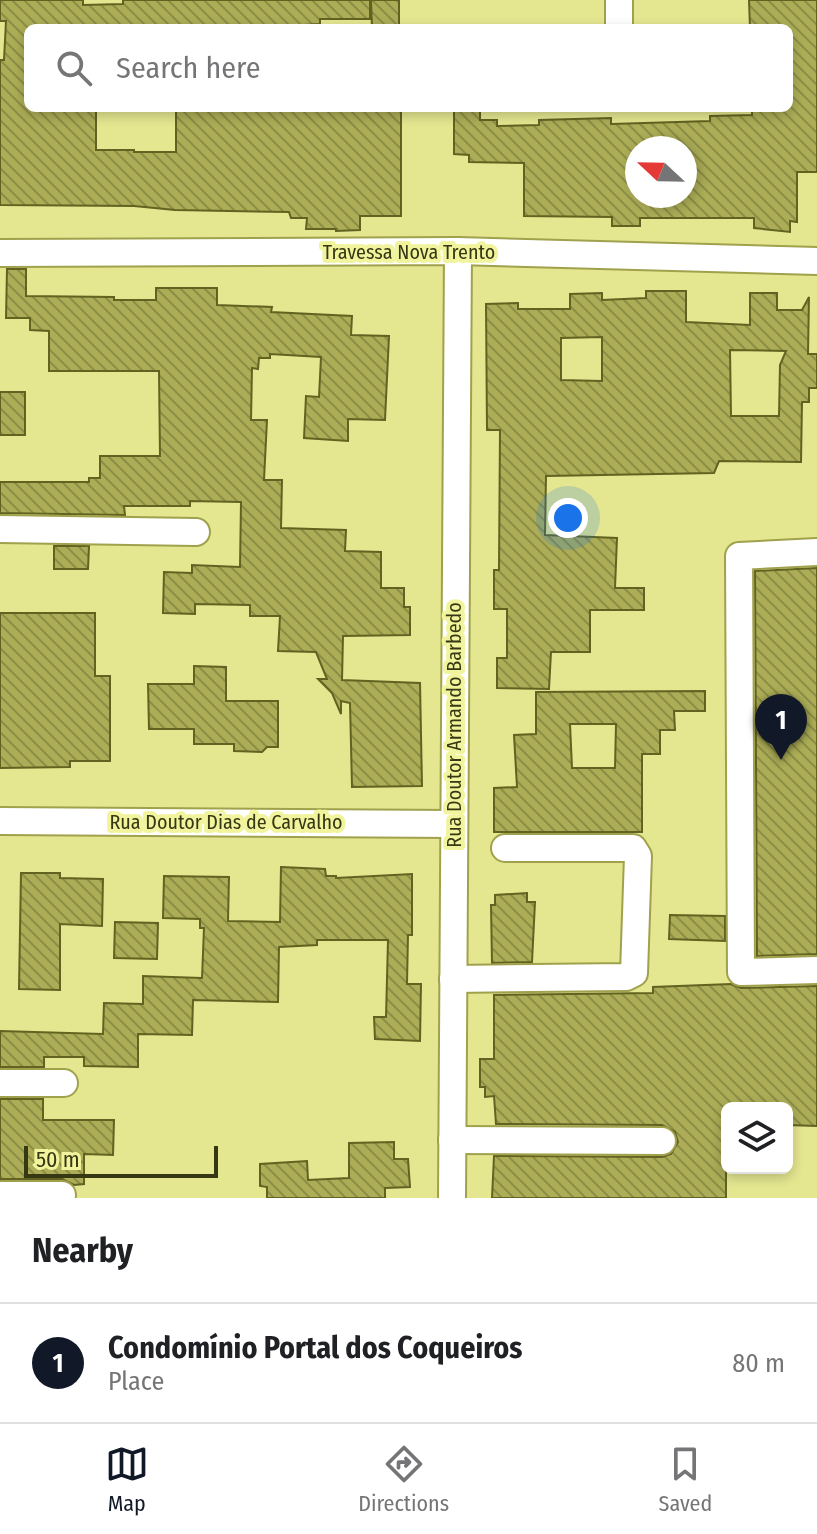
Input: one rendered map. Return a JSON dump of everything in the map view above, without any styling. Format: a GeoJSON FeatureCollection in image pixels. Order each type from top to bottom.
{"type":"FeatureCollection","features":[{"type":"Feature","properties":{"kind":"street"},"geometry":{"type":"LineString","coordinates":[[619,0],[619,24]]}},
{"type":"Feature","properties":{"kind":"street","name":"Travessa Nova Trento"},"geometry":{"type":"LineString","coordinates":[[0,253],[458,251],[817,261]]}},
{"type":"Feature","properties":{"kind":"street","name":"Rua Doutor Armando Barbedo"},"geometry":{"type":"LineString","coordinates":[[452,1198],[458,251]]}},
{"type":"Feature","properties":{"kind":"street"},"geometry":{"type":"LineString","coordinates":[[0,529],[196,532]]}},
{"type":"Feature","properties":{"kind":"street"},"geometry":{"type":"LineString","coordinates":[[817,552],[739,556],[741,972],[817,970]]}},
{"type":"Feature","properties":{"kind":"street","name":"Rua Doutor Dias de Carvalho"},"geometry":{"type":"LineString","coordinates":[[0,821],[453,824]]}},
{"type":"Feature","properties":{"kind":"street"},"geometry":{"type":"LineString","coordinates":[[453,979],[626,977],[634,973],[638,856],[633,848],[505,848]]}},
{"type":"Feature","properties":{"kind":"street"},"geometry":{"type":"LineString","coordinates":[[0,1083],[64,1083]]}},
{"type":"Feature","properties":{"kind":"street"},"geometry":{"type":"LineString","coordinates":[[452,1140],[662,1141]]}},
{"type":"Feature","properties":{"kind":"street"},"geometry":{"type":"LineString","coordinates":[[0,1195],[62,1195]]}},
{"type":"Feature","properties":{"kind":"building"},"geometry":{"type":"Polygon","coordinates":[[[0,0],[83,0],[83,5],[123,4],[123,0],[370,0],[370,19],[320,19],[320,24],[24,24],[24,112],[96,112],[96,150],[176,152],[176,112],[401,112],[401,216],[360,216],[360,230],[336,231],[306,229],[307,218],[291,218],[289,212],[0,205],[0,60],[4,60],[6,21],[0,21],[0,0]]]}},
{"type":"Feature","properties":{"kind":"building"},"geometry":{"type":"Polygon","coordinates":[[[371,0],[399,0],[399,24],[372,24],[371,0]]]}},
{"type":"Feature","properties":{"kind":"building"},"geometry":{"type":"Polygon","coordinates":[[[749,0],[817,0],[817,172],[797,172],[797,222],[790,221],[790,232],[754,228],[754,218],[640,218],[640,226],[612,226],[612,217],[524,216],[524,163],[469,162],[469,155],[454,154],[454,112],[480,112],[480,120],[497,120],[497,126],[539,125],[539,120],[611,118],[611,124],[710,121],[710,116],[793,112],[793,24],[750,24],[749,0]]]}},
{"type":"Feature","properties":{"kind":"building"},"geometry":{"type":"Polygon","coordinates":[[[7,269],[26,269],[26,296],[156,300],[156,288],[217,288],[217,305],[272,307],[271,312],[352,316],[351,335],[389,336],[385,420],[348,419],[348,441],[304,438],[306,396],[319,397],[321,357],[270,354],[270,358],[259,358],[258,369],[252,368],[251,420],[267,420],[264,480],[282,480],[281,528],[346,530],[345,551],[381,552],[381,588],[404,588],[404,607],[410,607],[410,635],[343,636],[342,680],[420,683],[422,786],[352,787],[350,703],[341,701],[341,714],[332,693],[318,679],[327,679],[316,652],[278,651],[280,616],[250,616],[250,605],[195,604],[195,614],[163,613],[164,572],[192,573],[192,565],[240,567],[241,502],[190,501],[190,506],[124,506],[125,515],[0,513],[0,482],[89,482],[89,478],[100,478],[100,456],[160,456],[159,371],[49,371],[49,331],[30,330],[30,318],[6,318],[7,269]]]}},
{"type":"Feature","properties":{"kind":"building"},"geometry":{"type":"Polygon","coordinates":[[[646,291],[686,291],[686,322],[750,325],[750,293],[777,293],[777,310],[802,310],[809,297],[808,354],[817,354],[817,388],[809,388],[809,402],[802,402],[801,462],[719,461],[714,473],[546,476],[545,535],[617,538],[615,588],[644,588],[644,610],[590,610],[590,652],[551,652],[549,689],[497,688],[497,658],[507,658],[507,609],[494,609],[494,570],[499,570],[500,430],[487,430],[486,304],[518,303],[518,309],[570,309],[570,294],[602,293],[602,300],[646,298],[646,291]],[[602,337],[561,338],[561,380],[602,381],[602,337]],[[730,350],[731,416],[779,416],[780,365],[786,351],[730,350]]]}},
{"type":"Feature","properties":{"kind":"building"},"geometry":{"type":"Polygon","coordinates":[[[0,392],[25,392],[25,435],[0,435],[0,392]]]}},
{"type":"Feature","properties":{"kind":"building"},"geometry":{"type":"Polygon","coordinates":[[[54,546],[89,546],[88,569],[54,569],[54,546]]]}},
{"type":"Feature","properties":{"kind":"building"},"geometry":{"type":"Polygon","coordinates":[[[817,568],[817,954],[757,956],[755,571],[817,568]]]}},
{"type":"Feature","properties":{"kind":"building"},"geometry":{"type":"Polygon","coordinates":[[[0,613],[95,613],[95,676],[110,676],[110,761],[70,761],[70,767],[0,768],[0,613]]]}},
{"type":"Feature","properties":{"kind":"building"},"geometry":{"type":"Polygon","coordinates":[[[194,666],[226,667],[226,701],[278,701],[278,747],[267,747],[262,752],[234,751],[234,744],[194,744],[194,729],[149,729],[148,684],[194,684],[194,666]]]}},
{"type":"Feature","properties":{"kind":"building"},"geometry":{"type":"Polygon","coordinates":[[[705,691],[705,711],[674,711],[675,730],[660,730],[660,754],[642,754],[642,832],[494,832],[494,788],[517,787],[514,735],[536,734],[536,692],[705,691]],[[570,724],[572,768],[615,768],[616,724],[570,724]]]}},
{"type":"Feature","properties":{"kind":"building"},"geometry":{"type":"Polygon","coordinates":[[[281,867],[325,869],[326,876],[336,878],[412,874],[412,935],[408,935],[407,984],[421,984],[420,1041],[375,1039],[374,1017],[386,1017],[388,940],[317,940],[317,945],[279,947],[278,1002],[193,1000],[192,1035],[138,1034],[138,1067],[84,1066],[84,1057],[44,1057],[44,1067],[0,1067],[0,1031],[103,1034],[104,1003],[143,1004],[143,976],[202,978],[204,928],[200,928],[200,919],[163,918],[164,876],[229,877],[228,921],[280,922],[281,867]]]}},
{"type":"Feature","properties":{"kind":"building"},"geometry":{"type":"Polygon","coordinates":[[[21,873],[60,873],[60,878],[103,879],[102,926],[60,924],[60,990],[19,989],[21,873]]]}},
{"type":"Feature","properties":{"kind":"building"},"geometry":{"type":"Polygon","coordinates":[[[527,893],[527,902],[535,902],[532,962],[492,963],[491,905],[495,905],[495,895],[527,893]]]}},
{"type":"Feature","properties":{"kind":"building"},"geometry":{"type":"Polygon","coordinates":[[[670,915],[725,916],[725,941],[669,939],[670,915]]]}},
{"type":"Feature","properties":{"kind":"building"},"geometry":{"type":"Polygon","coordinates":[[[115,922],[158,923],[157,959],[114,958],[115,922]]]}},
{"type":"Feature","properties":{"kind":"building"},"geometry":{"type":"Polygon","coordinates":[[[731,984],[741,988],[817,986],[817,1126],[793,1125],[793,1102],[721,1102],[721,1174],[726,1174],[726,1198],[492,1198],[494,1156],[662,1157],[671,1154],[678,1142],[675,1132],[662,1125],[496,1124],[494,1096],[485,1097],[485,1087],[480,1087],[480,1059],[494,1059],[494,995],[653,993],[653,987],[731,984]]]}},
{"type":"Feature","properties":{"kind":"building"},"geometry":{"type":"Polygon","coordinates":[[[0,1099],[43,1099],[43,1120],[114,1120],[113,1155],[84,1154],[84,1184],[74,1185],[62,1179],[0,1179],[0,1099]]]}},
{"type":"Feature","properties":{"kind":"building"},"geometry":{"type":"Polygon","coordinates":[[[394,1142],[394,1159],[408,1159],[410,1187],[385,1188],[385,1198],[267,1198],[267,1187],[260,1186],[260,1164],[307,1161],[308,1180],[349,1178],[349,1143],[394,1142]]]}},
{"type":"Feature","properties":{"kind":"place","name":"Condomínio Portal dos Coqueiros"},"geometry":{"type":"Point","coordinates":[781,760]}}]}
